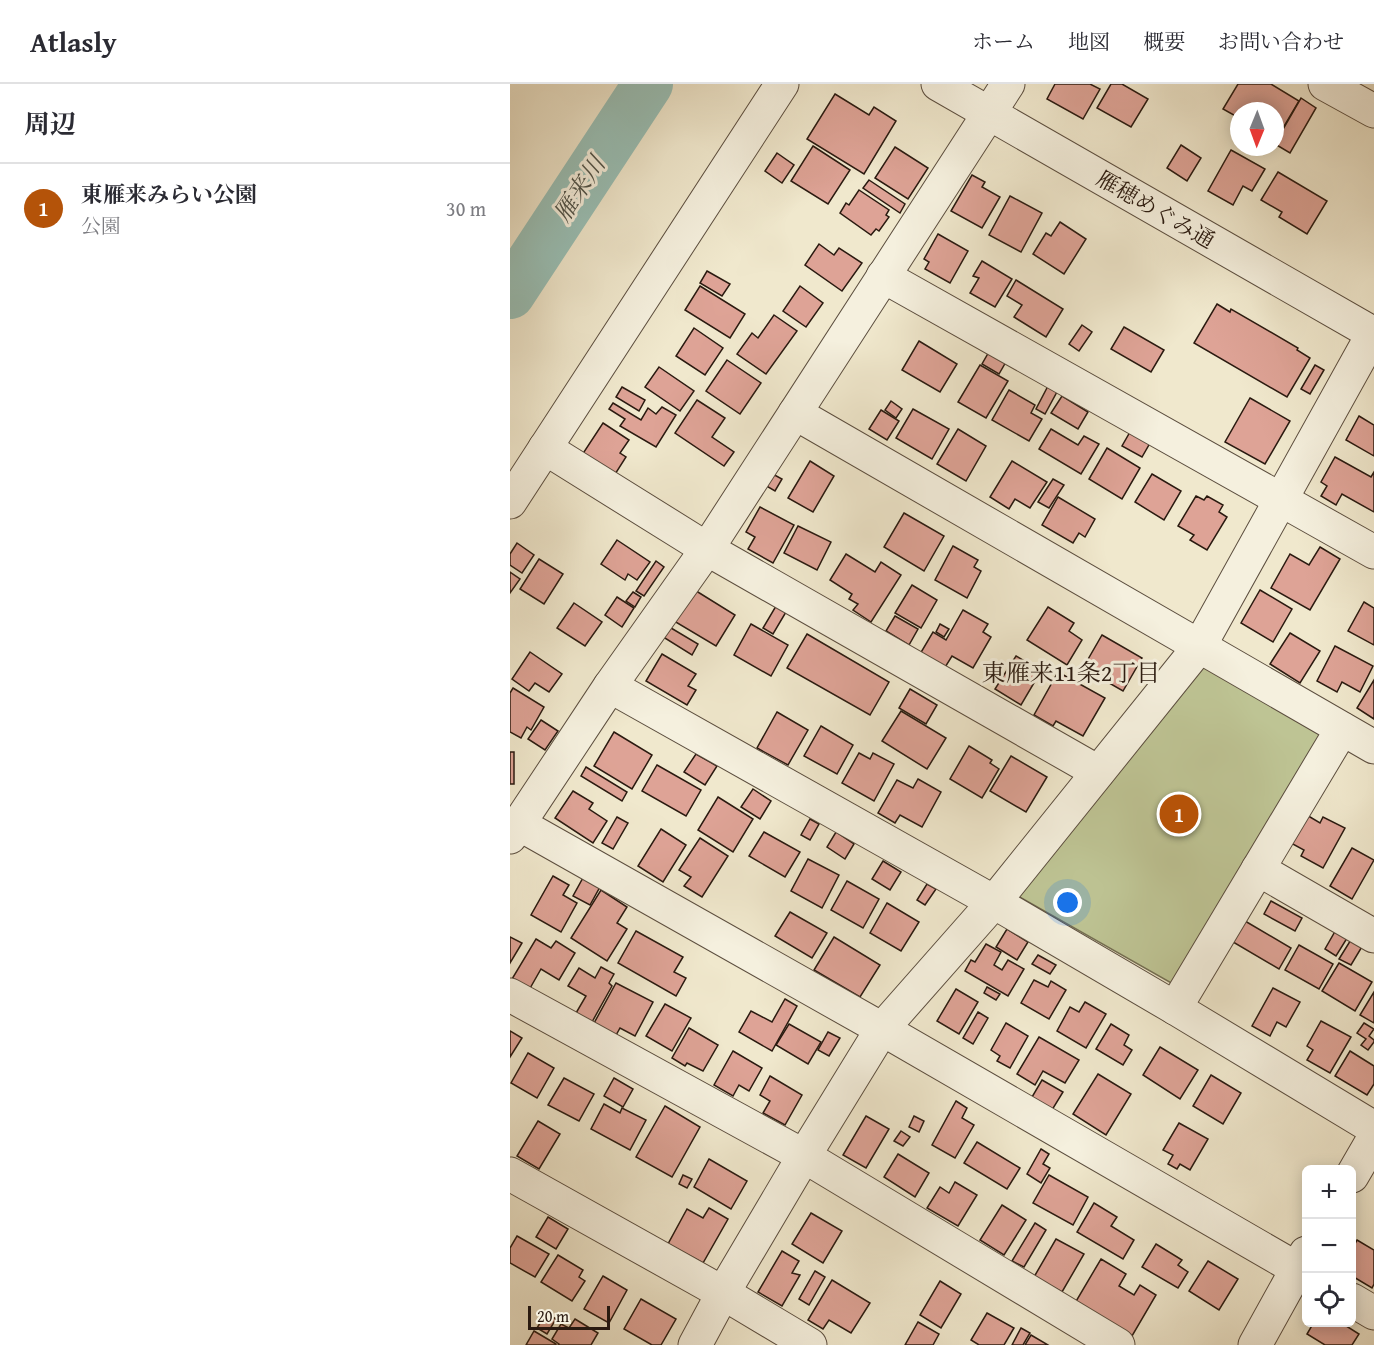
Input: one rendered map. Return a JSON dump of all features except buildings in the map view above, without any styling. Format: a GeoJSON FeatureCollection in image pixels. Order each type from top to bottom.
{"type":"FeatureCollection","features":[{"type":"Feature","properties":{"kind":"street"},"geometry":{"type":"LineString","coordinates":[[510,502],[782,84]]}},
{"type":"Feature","properties":{"kind":"street","name":"雁穂めぐみ通"},"geometry":{"type":"LineString","coordinates":[[938,84],[1374,333]]}},
{"type":"Feature","properties":{"kind":"street"},"geometry":{"type":"LineString","coordinates":[[1008,84],[707,549],[610,686],[514,831],[882,1029],[1302,1264]]}},
{"type":"Feature","properties":{"kind":"street"},"geometry":{"type":"LineString","coordinates":[[1325,84],[1374,111]]}},
{"type":"Feature","properties":{"kind":"street"},"geometry":{"type":"LineString","coordinates":[[884,276],[1374,552]]}},
{"type":"Feature","properties":{"kind":"street"},"geometry":{"type":"LineString","coordinates":[[695,1345],[804,1156],[882,1029],[994,902],[1199,647],[1374,333]]}},
{"type":"Feature","properties":{"kind":"street"},"geometry":{"type":"LineString","coordinates":[[795,413],[1374,747]]}},
{"type":"Feature","properties":{"kind":"street"},"geometry":{"type":"LineString","coordinates":[[545,448],[707,549],[1098,772]]}},
{"type":"Feature","properties":{"kind":"street"},"geometry":{"type":"LineString","coordinates":[[610,686],[994,902],[1374,1128]]}},
{"type":"Feature","properties":{"kind":"street"},"geometry":{"type":"LineString","coordinates":[[1175,1008],[1342,729]]}},
{"type":"Feature","properties":{"kind":"street"},"geometry":{"type":"LineString","coordinates":[[1258,869],[1374,936]]}},
{"type":"Feature","properties":{"kind":"street"},"geometry":{"type":"LineString","coordinates":[[510,995],[804,1156],[1118,1345]]}},
{"type":"Feature","properties":{"kind":"street"},"geometry":{"type":"LineString","coordinates":[[1356,1169],[1374,1138]]}},
{"type":"Feature","properties":{"kind":"street"},"geometry":{"type":"LineString","coordinates":[[510,1173],[723,1293],[810,1345]]}},
{"type":"Feature","properties":{"kind":"street"},"geometry":{"type":"LineString","coordinates":[[1255,1345],[1302,1267]]}},
{"type":"Feature","properties":{"kind":"street"},"geometry":{"type":"LineString","coordinates":[[1356,1302],[1374,1313]]}},
{"type":"Feature","properties":{"kind":"green space"},"geometry":{"type":"Polygon","coordinates":[[[1205,665],[1324,733],[1173,984],[1016,895],[1205,665]]]}},
{"type":"Feature","properties":{"kind":"waterway","name":"雁来川"},"geometry":{"type":"LineString","coordinates":[[510,294],[648,84]]}},
{"type":"Feature","properties":{"kind":"place","name":"東雁来みらい公園"},"geometry":{"type":"Point","coordinates":[1179,814]}},
{"type":"Feature","properties":{"kind":"district","name":"東雁来11条2丁目"},"geometry":{"type":"Point","coordinates":[1071,672]}}]}
